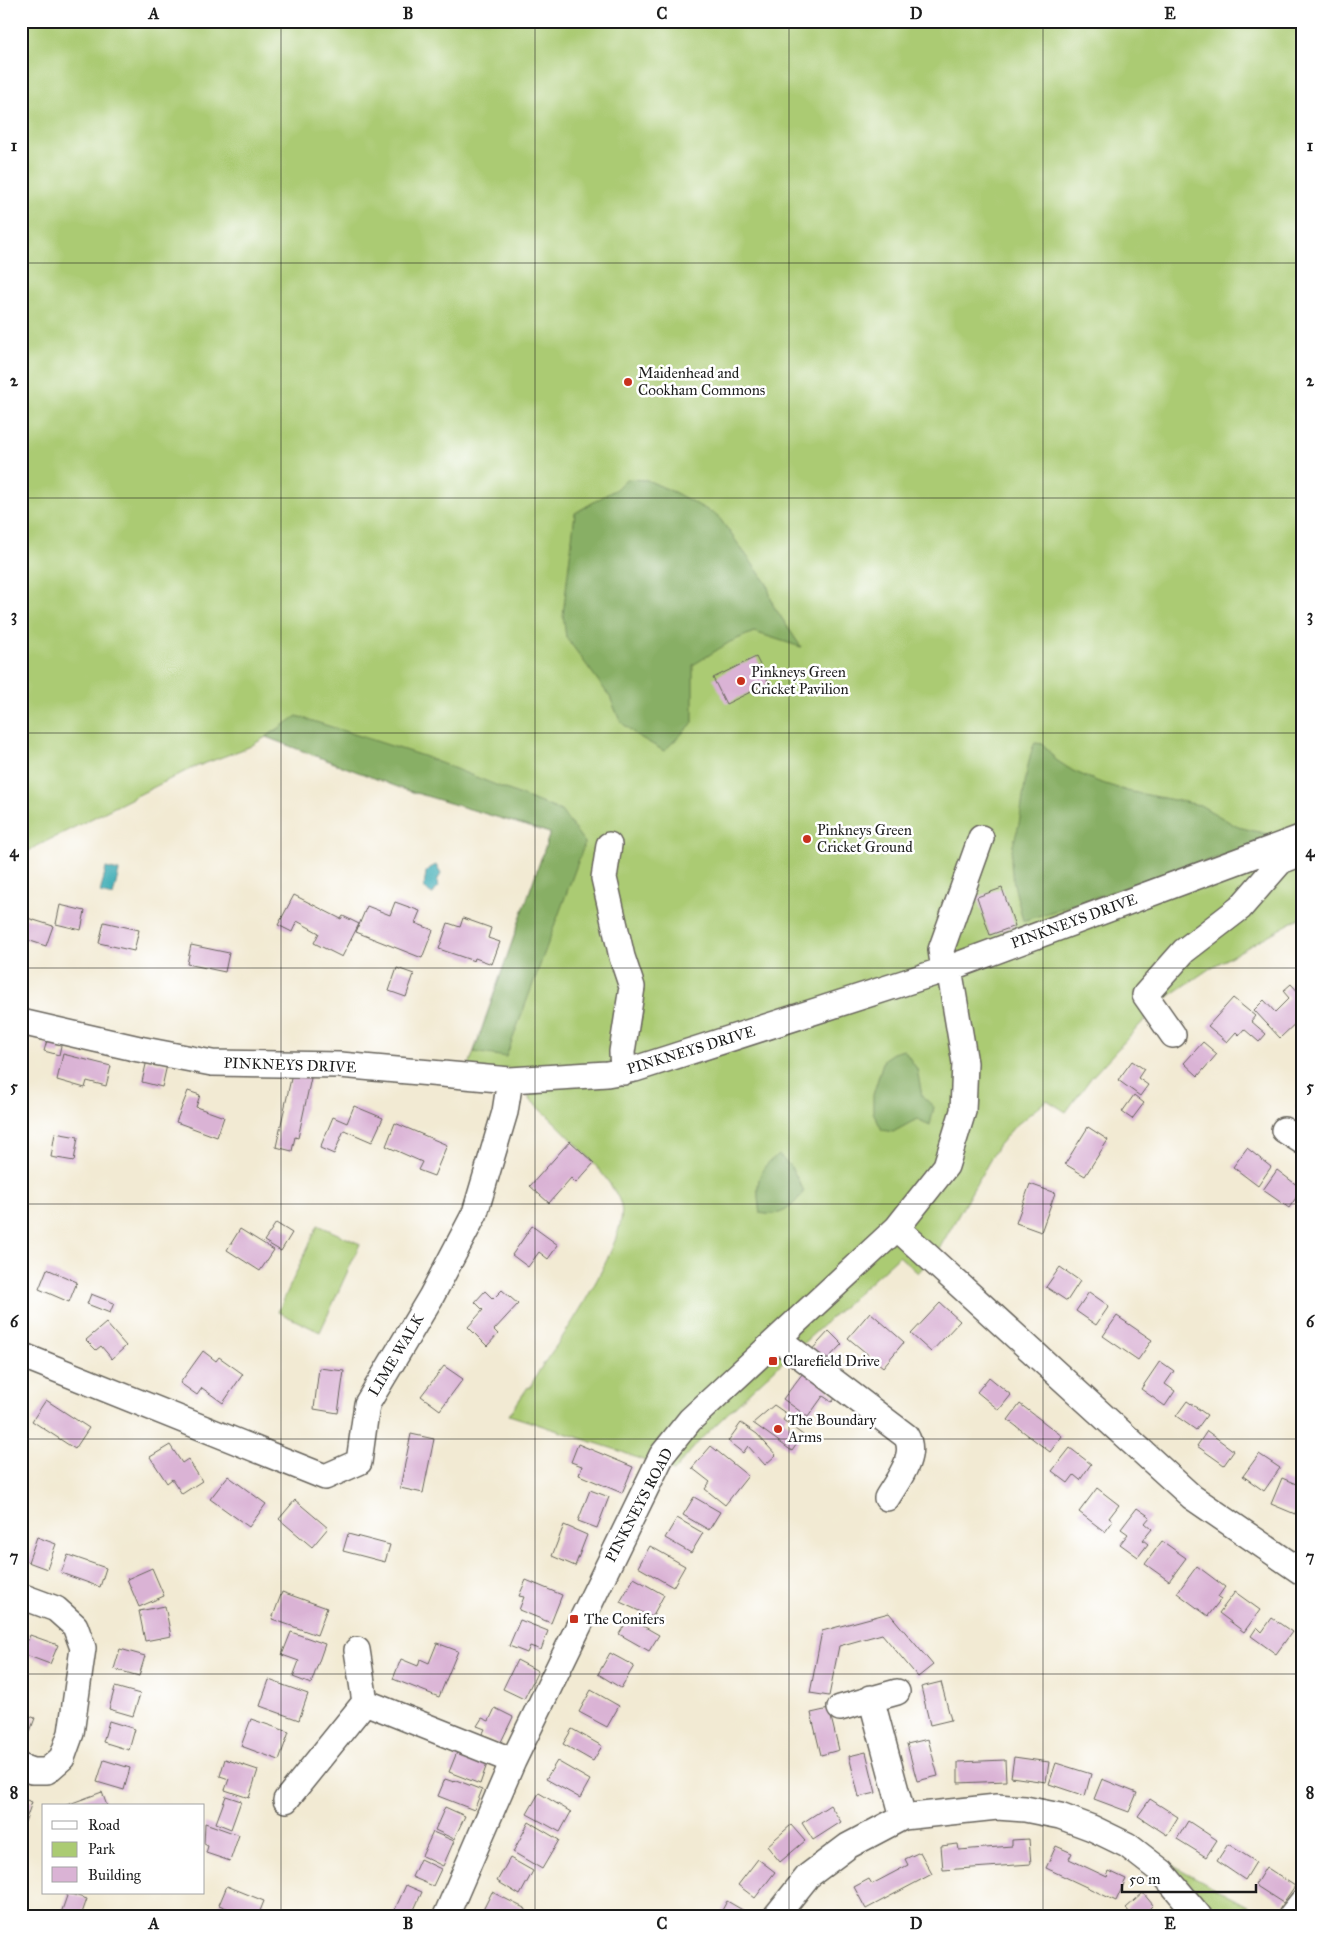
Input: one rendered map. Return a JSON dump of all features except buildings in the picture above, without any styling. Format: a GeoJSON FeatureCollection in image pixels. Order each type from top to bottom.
{"type":"FeatureCollection","features":[{"type":"Feature","properties":{"kind":"street","name":"PINKNEYS ROAD"},"geometry":{"type":"LineString","coordinates":[[446,1916],[514,1761],[662,1455],[690,1420],[897,1228],[946,1166],[954,1147],[963,1112],[965,1063],[947,969],[941,950],[982,838]]}},
{"type":"Feature","properties":{"kind":"street","name":"PINKNEYS DRIVE"},"geometry":{"type":"LineString","coordinates":[[21,1022],[139,1049],[212,1063],[340,1065],[510,1080],[623,1072],[947,969],[1297,839]]}},
{"type":"Feature","properties":{"kind":"street"},"geometry":{"type":"LineString","coordinates":[[1173,1035],[1145,995],[1184,951],[1240,908],[1281,861],[1297,855],[1297,839]]}},
{"type":"Feature","properties":{"kind":"street"},"geometry":{"type":"LineString","coordinates":[[609,845],[604,878],[622,957],[632,987],[631,1010],[622,1052],[623,1072]]}},
{"type":"Feature","properties":{"kind":"street","name":"LIME WALK"},"geometry":{"type":"LineString","coordinates":[[21,1355],[325,1478],[359,1462],[367,1404],[431,1297],[475,1213],[505,1112],[510,1080]]}},
{"type":"Feature","properties":{"kind":"street"},"geometry":{"type":"LineString","coordinates":[[897,1228],[1192,1497],[1303,1574]]}},
{"type":"Feature","properties":{"kind":"street"},"geometry":{"type":"LineString","coordinates":[[778,1339],[906,1436],[910,1449],[908,1462],[887,1498]]}},
{"type":"Feature","properties":{"kind":"street"},"geometry":{"type":"LineString","coordinates":[[21,1596],[56,1609],[75,1626],[83,1648],[71,1733],[62,1758],[47,1779],[21,1767]]}},
{"type":"Feature","properties":{"kind":"street"},"geometry":{"type":"LineString","coordinates":[[286,1800],[365,1702],[358,1650]]}},
{"type":"Feature","properties":{"kind":"street"},"geometry":{"type":"LineString","coordinates":[[840,1708],[898,1692]]}},
{"type":"Feature","properties":{"kind":"street"},"geometry":{"type":"LineString","coordinates":[[872,1698],[903,1817]]}},
{"type":"Feature","properties":{"kind":"street"},"geometry":{"type":"LineString","coordinates":[[365,1702],[514,1761]]}},
{"type":"Feature","properties":{"kind":"street"},"geometry":{"type":"LineString","coordinates":[[776,1916],[808,1876],[848,1846],[903,1817],[997,1807],[1026,1809],[1060,1816],[1092,1828],[1127,1845],[1162,1872],[1198,1916]]}},
{"type":"Feature","properties":{"kind":"street"},"geometry":{"type":"LineString","coordinates":[[1290,1916],[1303,1901]]}},
{"type":"Feature","properties":{"kind":"green space"},"geometry":{"type":"Polygon","coordinates":[[[21,21],[1303,21],[1303,916],[1212,967],[1162,1001],[1091,1078],[1066,1112],[1047,1100],[1014,1127],[998,1146],[939,1249],[918,1273],[899,1256],[754,1388],[702,1438],[673,1472],[617,1450],[509,1415],[528,1387],[530,1388],[593,1287],[603,1269],[618,1233],[621,1217],[621,1205],[616,1193],[606,1179],[581,1149],[529,1099],[530,1080],[467,1071],[550,833],[403,789],[266,737],[249,747],[190,769],[35,847],[21,856],[21,21]]]}},
{"type":"Feature","properties":{"kind":"green space"},"geometry":{"type":"Polygon","coordinates":[[[626,479],[647,480],[676,493],[718,516],[767,584],[773,605],[801,647],[754,632],[730,642],[693,665],[693,723],[664,751],[636,735],[620,721],[610,697],[566,637],[563,615],[575,513],[616,489],[626,479]]]}},
{"type":"Feature","properties":{"kind":"green space"},"geometry":{"type":"Polygon","coordinates":[[[297,716],[423,756],[561,811],[585,843],[506,1057],[474,1052],[550,833],[403,789],[266,737],[297,716]]]}},
{"type":"Feature","properties":{"kind":"green space"},"geometry":{"type":"Polygon","coordinates":[[[1035,743],[1043,744],[1056,760],[1073,771],[1099,782],[1127,791],[1200,805],[1238,827],[1280,837],[1023,921],[1012,875],[1011,855],[1019,823],[1032,749],[1035,743]]]}},
{"type":"Feature","properties":{"kind":"green space"},"geometry":{"type":"Polygon","coordinates":[[[904,1050],[917,1069],[922,1096],[934,1107],[930,1125],[917,1119],[893,1132],[882,1130],[873,1112],[873,1095],[884,1059],[893,1053],[904,1050]]]}},
{"type":"Feature","properties":{"kind":"green space"},"geometry":{"type":"Polygon","coordinates":[[[779,1155],[791,1167],[804,1191],[790,1207],[780,1213],[760,1213],[758,1187],[761,1172],[771,1160],[779,1155]]]}},
{"type":"Feature","properties":{"kind":"green space"},"geometry":{"type":"Polygon","coordinates":[[[318,1225],[360,1244],[320,1332],[278,1312],[318,1225]]]}},
{"type":"Feature","properties":{"kind":"green space"},"geometry":{"type":"Polygon","coordinates":[[[1171,1864],[1266,1916],[1220,1916],[1171,1864]]]}},
{"type":"Feature","properties":{"kind":"water"},"geometry":{"type":"Polygon","coordinates":[[[436,865],[441,874],[437,881],[438,887],[433,894],[429,893],[424,887],[426,872],[436,865]]]}},
{"type":"Feature","properties":{"kind":"water"},"geometry":{"type":"Polygon","coordinates":[[[106,868],[119,871],[113,896],[100,893],[106,868]]]}},
{"type":"Feature","properties":{"kind":"place","name":"Maidenhead and Cookham Commons"},"geometry":{"type":"Point","coordinates":[628,382]}},
{"type":"Feature","properties":{"kind":"place","name":"Pinkneys Green Cricket Pavilion"},"geometry":{"type":"Point","coordinates":[741,681]}},
{"type":"Feature","properties":{"kind":"place","name":"Pinkneys Green Cricket Ground"},"geometry":{"type":"Point","coordinates":[807,839]}},
{"type":"Feature","properties":{"kind":"place","name":"Clarefield Drive"},"geometry":{"type":"Point","coordinates":[773,1361]}},
{"type":"Feature","properties":{"kind":"place","name":"The Boundary Arms"},"geometry":{"type":"Point","coordinates":[778,1429]}},
{"type":"Feature","properties":{"kind":"place","name":"The Conifers"},"geometry":{"type":"Point","coordinates":[574,1619]}}]}
